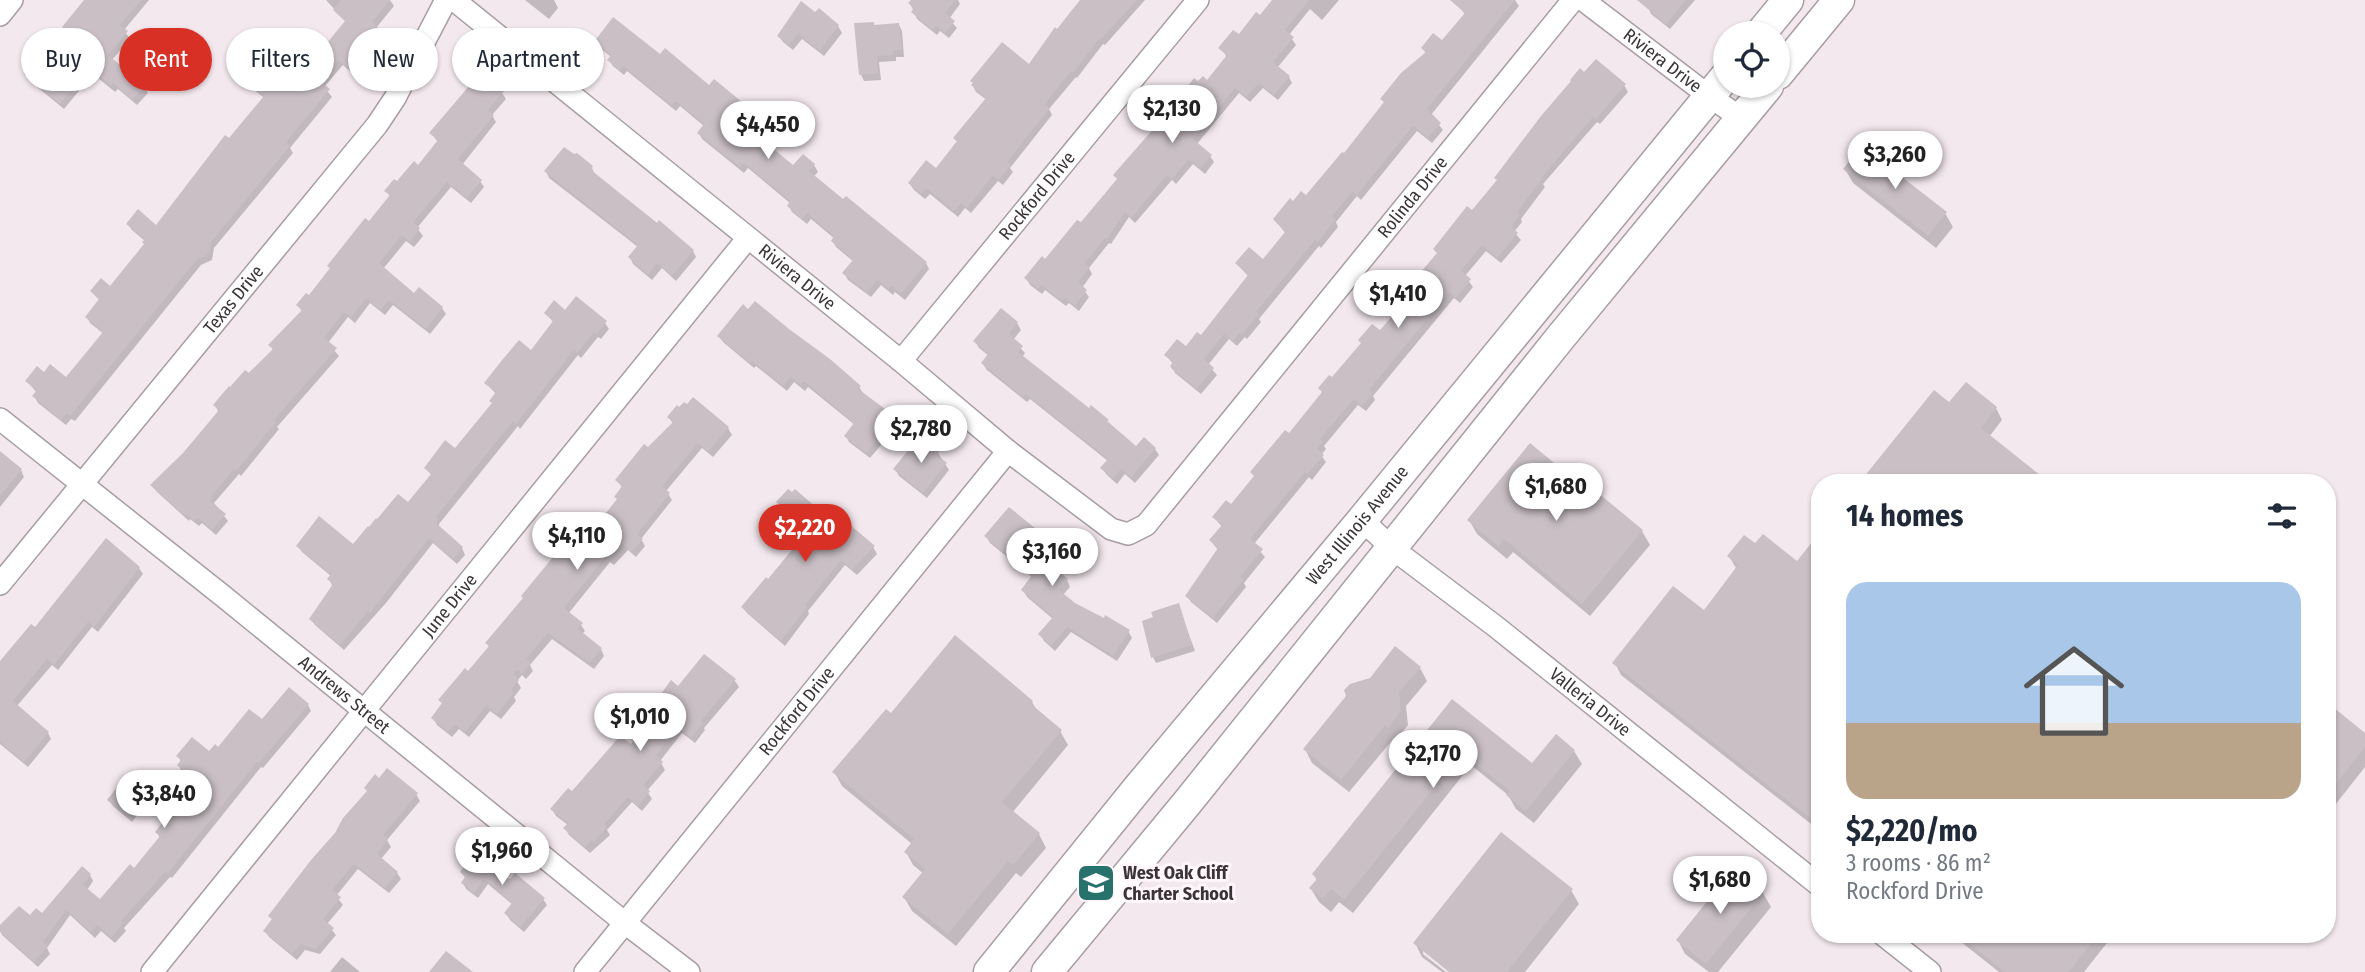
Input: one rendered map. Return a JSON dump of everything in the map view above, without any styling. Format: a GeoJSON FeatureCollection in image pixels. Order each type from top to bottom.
{"type":"FeatureCollection","features":[{"type":"Feature","properties":{"kind":"main road"},"geometry":{"type":"LineString","coordinates":[[1771,21],[1788,0]]}},
{"type":"Feature","properties":{"kind":"main road"},"geometry":{"type":"LineString","coordinates":[[1790,59],[1839,0]]}},
{"type":"Feature","properties":{"kind":"main road","name":"West Illinois Avenue"},"geometry":{"type":"LineString","coordinates":[[989,972],[1713,91]]}},
{"type":"Feature","properties":{"kind":"main road"},"geometry":{"type":"LineString","coordinates":[[1047,972],[1188,803],[1560,338],[1758,98]]}},
{"type":"Feature","properties":{"kind":"main road"},"geometry":{"type":"LineString","coordinates":[[1530,313],[1560,338]]}},
{"type":"Feature","properties":{"kind":"main road"},"geometry":{"type":"LineString","coordinates":[[1150,773],[1188,803]]}},
{"type":"Feature","properties":{"kind":"street"},"geometry":{"type":"LineString","coordinates":[[0,15],[12,0]]}},
{"type":"Feature","properties":{"kind":"street","name":"Texas Drive"},"geometry":{"type":"LineString","coordinates":[[0,584],[377,125],[395,98],[446,0]]}},
{"type":"Feature","properties":{"kind":"street","name":"Riviera Drive"},"geometry":{"type":"LineString","coordinates":[[454,0],[1008,450],[1111,528],[1128,534],[1146,525]]}},
{"type":"Feature","properties":{"kind":"street","name":"Rockford Drive"},"geometry":{"type":"LineString","coordinates":[[901,362],[1198,0]]}},
{"type":"Feature","properties":{"kind":"street","name":"Rolinda Drive"},"geometry":{"type":"LineString","coordinates":[[1146,525],[1573,0]]}},
{"type":"Feature","properties":{"kind":"street","name":"Riviera Drive"},"geometry":{"type":"LineString","coordinates":[[1583,0],[1713,83]]}},
{"type":"Feature","properties":{"kind":"street","name":"Riviera Drive"},"geometry":{"type":"LineString","coordinates":[[1726,98],[1741,118]]}},
{"type":"Feature","properties":{"kind":"street","name":"June Drive"},"geometry":{"type":"LineString","coordinates":[[152,972],[747,239]]}},
{"type":"Feature","properties":{"kind":"street","name":"Andrews Street"},"geometry":{"type":"LineString","coordinates":[[0,419],[689,972]]}},
{"type":"Feature","properties":{"kind":"street","name":"Rockford Drive"},"geometry":{"type":"LineString","coordinates":[[585,972],[1008,450]]}},
{"type":"Feature","properties":{"kind":"street","name":"Valleria Drive"},"geometry":{"type":"LineString","coordinates":[[1362,520],[1393,548],[1495,626],[1811,879]]}},
{"type":"Feature","properties":{"kind":"street"},"geometry":{"type":"LineString","coordinates":[[1893,943],[1930,972]]}},
{"type":"Feature","properties":{"kind":"building"},"geometry":{"type":"Polygon","coordinates":[[[84,0],[141,0],[120,25],[124,28],[119,28],[119,42],[108,55],[119,64],[119,88],[105,81],[105,28],[62,27],[84,0]]]}},
{"type":"Feature","properties":{"kind":"building"},"geometry":{"type":"Polygon","coordinates":[[[341,0],[390,0],[372,22],[378,28],[348,28],[347,67],[338,60],[334,65],[334,34],[345,21],[333,10],[341,0]]]}},
{"type":"Feature","properties":{"kind":"building"},"geometry":{"type":"Polygon","coordinates":[[[911,0],[955,0],[945,13],[955,21],[945,33],[936,26],[933,30],[911,12],[914,8],[908,3],[911,0]]]}},
{"type":"Feature","properties":{"kind":"building"},"geometry":{"type":"Polygon","coordinates":[[[1080,0],[1137,0],[1099,39],[1045,104],[1050,108],[1007,162],[1011,165],[999,180],[993,175],[967,208],[961,203],[954,211],[926,188],[921,194],[908,183],[926,160],[936,168],[957,141],[953,138],[986,98],[970,81],[1002,42],[1029,64],[1055,27],[1057,29],[1080,0]]]}},
{"type":"Feature","properties":{"kind":"building"},"geometry":{"type":"Polygon","coordinates":[[[1272,0],[1309,0],[1285,30],[1294,37],[1273,62],[1290,76],[1274,95],[1259,83],[1246,97],[1235,88],[1193,139],[1212,155],[1200,168],[1189,159],[1172,179],[1167,175],[1131,218],[1125,212],[1107,239],[1105,238],[1085,263],[1090,267],[1078,282],[1087,290],[1075,306],[1065,298],[1062,301],[1041,285],[1038,289],[1024,278],[1042,256],[1045,259],[1077,220],[1081,222],[1117,179],[1113,175],[1155,127],[1158,130],[1188,94],[1184,91],[1194,78],[1198,81],[1203,76],[1207,80],[1227,55],[1218,48],[1233,30],[1239,34],[1256,12],[1260,15],[1272,0]]]}},
{"type":"Feature","properties":{"kind":"building"},"geometry":{"type":"Polygon","coordinates":[[[1450,0],[1515,0],[1427,109],[1441,123],[1428,138],[1413,126],[1357,195],[1353,191],[1332,216],[1336,219],[1317,242],[1315,240],[1256,312],[1259,314],[1242,334],[1240,332],[1233,341],[1224,334],[1204,359],[1214,368],[1197,389],[1172,369],[1170,366],[1173,362],[1164,355],[1177,339],[1186,346],[1197,332],[1201,335],[1248,275],[1235,263],[1249,247],[1263,259],[1285,232],[1273,219],[1290,198],[1293,201],[1301,191],[1306,195],[1342,152],[1344,153],[1384,102],[1380,99],[1401,73],[1426,52],[1421,48],[1433,33],[1442,40],[1465,13],[1450,0]]]}},
{"type":"Feature","properties":{"kind":"building"},"geometry":{"type":"Polygon","coordinates":[[[1637,0],[1686,0],[1666,24],[1637,0]]]}},
{"type":"Feature","properties":{"kind":"building"},"geometry":{"type":"Polygon","coordinates":[[[801,1],[815,12],[819,8],[839,25],[820,51],[798,34],[789,45],[777,36],[801,1]]]}},
{"type":"Feature","properties":{"kind":"building"},"geometry":{"type":"Polygon","coordinates":[[[613,17],[660,54],[665,48],[709,85],[714,79],[742,102],[736,110],[763,132],[759,137],[793,165],[803,154],[815,164],[809,171],[843,199],[846,196],[927,262],[901,294],[877,280],[867,292],[842,273],[853,260],[831,241],[834,236],[807,213],[802,219],[787,206],[790,201],[744,163],[740,167],[697,133],[704,124],[676,101],[672,106],[623,66],[620,70],[607,60],[611,55],[604,50],[604,29],[613,17]]]}},
{"type":"Feature","properties":{"kind":"building"},"geometry":{"type":"Polygon","coordinates":[[[874,22],[874,25],[899,23],[902,50],[893,51],[893,55],[877,56],[878,73],[859,75],[854,23],[874,22]]]}},
{"type":"Feature","properties":{"kind":"building"},"geometry":{"type":"Polygon","coordinates":[[[1596,59],[1626,84],[1596,119],[1593,117],[1541,178],[1517,212],[1520,215],[1511,226],[1518,233],[1497,258],[1482,245],[1461,271],[1471,279],[1456,298],[1449,292],[1369,390],[1373,393],[1362,406],[1354,399],[1320,439],[1323,442],[1317,449],[1324,455],[1308,474],[1305,472],[1250,539],[1263,549],[1240,577],[1244,579],[1213,618],[1185,596],[1218,548],[1209,540],[1222,525],[1212,517],[1226,500],[1231,504],[1254,476],[1250,472],[1285,430],[1289,433],[1322,392],[1318,388],[1329,375],[1332,377],[1361,343],[1358,340],[1372,324],[1380,330],[1405,302],[1396,294],[1410,277],[1414,280],[1437,253],[1433,249],[1467,206],[1472,210],[1497,180],[1494,178],[1580,68],[1584,72],[1596,59]]]}},
{"type":"Feature","properties":{"kind":"building"},"geometry":{"type":"Polygon","coordinates":[[[44,91],[70,91],[60,104],[44,91]]]}},
{"type":"Feature","properties":{"kind":"building"},"geometry":{"type":"Polygon","coordinates":[[[122,91],[141,91],[132,100],[122,91]]]}},
{"type":"Feature","properties":{"kind":"building"},"geometry":{"type":"Polygon","coordinates":[[[258,91],[328,91],[286,142],[290,146],[211,242],[209,253],[198,258],[70,416],[67,413],[61,420],[32,396],[37,390],[25,381],[37,366],[44,372],[50,364],[66,377],[103,332],[85,317],[99,299],[90,291],[101,278],[110,286],[144,244],[142,242],[145,239],[126,224],[138,209],[156,225],[225,135],[229,138],[264,96],[258,91]]]}},
{"type":"Feature","properties":{"kind":"building"},"geometry":{"type":"Polygon","coordinates":[[[465,91],[504,91],[488,110],[494,115],[458,159],[482,180],[467,198],[447,182],[413,222],[420,228],[410,242],[402,235],[379,263],[414,293],[419,287],[443,307],[426,329],[389,300],[380,310],[366,298],[351,318],[344,312],[324,338],[337,348],[274,420],[276,422],[236,471],[234,469],[211,497],[213,498],[210,501],[226,514],[212,530],[198,518],[194,521],[184,515],[150,485],[183,453],[219,410],[213,405],[229,386],[245,370],[249,373],[273,349],[268,345],[302,310],[296,305],[306,293],[309,295],[330,268],[327,266],[365,218],[369,221],[390,195],[384,191],[394,179],[397,181],[414,161],[418,165],[438,140],[429,133],[465,91]]]}},
{"type":"Feature","properties":{"kind":"building"},"geometry":{"type":"Polygon","coordinates":[[[1862,146],[1947,212],[1928,236],[1843,169],[1862,146]]]}},
{"type":"Feature","properties":{"kind":"building"},"geometry":{"type":"Polygon","coordinates":[[[564,147],[574,154],[577,153],[593,166],[591,170],[657,223],[659,220],[694,250],[672,276],[657,263],[648,275],[628,257],[638,245],[544,171],[564,147]]]}},
{"type":"Feature","properties":{"kind":"building"},"geometry":{"type":"Polygon","coordinates":[[[576,296],[607,321],[577,353],[574,350],[516,424],[513,421],[436,517],[436,523],[463,547],[453,559],[429,538],[370,613],[368,611],[340,645],[309,619],[333,584],[327,579],[331,574],[296,546],[319,516],[353,544],[398,494],[408,502],[431,474],[424,468],[445,440],[455,448],[492,403],[489,401],[496,392],[484,383],[503,359],[519,340],[531,350],[553,321],[544,313],[554,300],[565,310],[576,296]]]}},
{"type":"Feature","properties":{"kind":"building"},"geometry":{"type":"Polygon","coordinates":[[[755,301],[830,359],[861,386],[858,389],[896,417],[866,453],[844,436],[854,423],[804,381],[801,385],[790,377],[783,386],[717,336],[743,304],[748,309],[755,301]]]}},
{"type":"Feature","properties":{"kind":"building"},"geometry":{"type":"Polygon","coordinates":[[[1001,308],[1018,322],[1009,334],[1023,346],[1018,352],[1089,408],[1091,405],[1136,446],[1144,437],[1156,448],[1131,477],[1121,469],[1113,478],[1100,468],[1108,459],[1026,394],[1023,397],[981,363],[988,354],[973,341],[1001,308]]]}},
{"type":"Feature","properties":{"kind":"building"},"geometry":{"type":"Polygon","coordinates":[[[1966,382],[1997,407],[1981,428],[2039,474],[1866,474],[1934,390],[1949,402],[1966,382]]]}},
{"type":"Feature","properties":{"kind":"building"},"geometry":{"type":"Polygon","coordinates":[[[693,397],[729,427],[708,452],[698,443],[662,486],[670,493],[637,534],[643,539],[631,552],[623,545],[610,559],[606,556],[564,608],[583,623],[578,629],[602,648],[590,663],[548,633],[526,659],[531,663],[522,674],[517,670],[513,675],[519,680],[511,690],[514,693],[497,714],[486,706],[465,732],[455,724],[448,732],[431,718],[442,703],[438,700],[465,668],[468,671],[489,646],[485,643],[558,553],[582,518],[594,528],[617,499],[614,497],[622,486],[615,480],[644,444],[648,447],[673,422],[667,417],[677,405],[679,407],[684,402],[687,404],[693,397]]]}},
{"type":"Feature","properties":{"kind":"building"},"geometry":{"type":"Polygon","coordinates":[[[920,436],[939,452],[937,455],[947,463],[923,493],[893,469],[920,436]]]}},
{"type":"Feature","properties":{"kind":"building"},"geometry":{"type":"Polygon","coordinates":[[[1530,443],[1583,487],[1586,483],[1643,530],[1582,604],[1504,539],[1499,547],[1467,520],[1530,443]]]}},
{"type":"Feature","properties":{"kind":"building"},"geometry":{"type":"Polygon","coordinates":[[[0,451],[22,469],[0,496],[0,451]]]}},
{"type":"Feature","properties":{"kind":"building"},"geometry":{"type":"Polygon","coordinates":[[[788,489],[792,492],[795,489],[824,514],[829,507],[875,546],[852,570],[841,560],[805,605],[807,607],[781,641],[741,607],[805,534],[777,510],[781,506],[776,502],[788,489]]]}},
{"type":"Feature","properties":{"kind":"building"},"geometry":{"type":"Polygon","coordinates":[[[1009,507],[1041,533],[1030,548],[1068,579],[1059,590],[1075,603],[1104,618],[1105,615],[1130,630],[1113,656],[1067,627],[1051,646],[1038,634],[1053,617],[1021,590],[1032,575],[984,536],[1009,507]]]}},
{"type":"Feature","properties":{"kind":"building"},"geometry":{"type":"Polygon","coordinates":[[[1763,534],[1797,561],[1811,543],[1811,819],[1612,663],[1673,586],[1704,610],[1738,565],[1727,556],[1744,535],[1755,543],[1763,534]]]}},
{"type":"Feature","properties":{"kind":"building"},"geometry":{"type":"Polygon","coordinates":[[[106,538],[140,567],[94,627],[88,622],[54,665],[47,659],[13,701],[49,732],[24,762],[0,742],[0,661],[31,624],[35,627],[106,538]]]}},
{"type":"Feature","properties":{"kind":"building"},"geometry":{"type":"Polygon","coordinates":[[[1179,603],[1192,645],[1151,658],[1142,621],[1153,617],[1151,612],[1179,603]]]}},
{"type":"Feature","properties":{"kind":"building"},"geometry":{"type":"Polygon","coordinates":[[[955,635],[1033,701],[1031,704],[1062,730],[1002,802],[1040,833],[1013,865],[1008,861],[948,934],[902,897],[925,869],[904,852],[914,839],[832,772],[886,709],[891,713],[955,635]]]}},
{"type":"Feature","properties":{"kind":"building"},"geometry":{"type":"Polygon","coordinates":[[[1395,646],[1421,667],[1399,692],[1401,711],[1388,728],[1385,725],[1341,780],[1303,749],[1346,696],[1344,690],[1350,684],[1370,678],[1395,646]]]}},
{"type":"Feature","properties":{"kind":"building"},"geometry":{"type":"Polygon","coordinates":[[[704,654],[736,679],[701,721],[703,723],[691,738],[678,728],[656,755],[663,762],[643,785],[650,791],[638,806],[628,797],[604,824],[607,827],[594,842],[592,840],[585,847],[563,828],[568,823],[550,809],[568,788],[572,791],[620,736],[631,744],[636,737],[641,741],[661,716],[651,708],[671,680],[678,686],[704,654]]]}},
{"type":"Feature","properties":{"kind":"building"},"geometry":{"type":"Polygon","coordinates":[[[289,687],[309,704],[259,763],[257,762],[168,873],[166,871],[121,921],[123,923],[111,938],[97,925],[91,932],[66,910],[43,942],[48,946],[34,962],[0,932],[0,925],[19,906],[30,915],[36,908],[42,913],[82,866],[91,874],[83,885],[100,899],[130,864],[134,868],[160,836],[155,832],[196,781],[177,765],[181,760],[176,756],[192,737],[209,751],[215,744],[218,747],[249,709],[262,719],[289,687]]]}},
{"type":"Feature","properties":{"kind":"building"},"geometry":{"type":"Polygon","coordinates":[[[1452,699],[1532,763],[1556,734],[1575,750],[1526,811],[1506,795],[1510,791],[1462,753],[1344,900],[1331,889],[1323,899],[1309,888],[1317,879],[1312,874],[1452,699]]]}},
{"type":"Feature","properties":{"kind":"building"},"geometry":{"type":"Polygon","coordinates":[[[2336,709],[2365,733],[2365,747],[2336,784],[2336,709]]]}},
{"type":"Feature","properties":{"kind":"building"},"geometry":{"type":"Polygon","coordinates":[[[387,768],[418,793],[383,835],[388,839],[377,854],[398,872],[385,888],[354,864],[332,890],[341,897],[323,919],[334,928],[316,949],[301,944],[292,954],[263,931],[272,919],[268,916],[367,791],[364,788],[375,774],[379,778],[387,768]]]}},
{"type":"Feature","properties":{"kind":"building"},"geometry":{"type":"Polygon","coordinates":[[[118,786],[139,803],[128,816],[107,800],[118,786]]]}},
{"type":"Feature","properties":{"kind":"building"},"geometry":{"type":"Polygon","coordinates":[[[1501,832],[1573,889],[1507,972],[1449,972],[1413,943],[1501,832]]]}},
{"type":"Feature","properties":{"kind":"building"},"geometry":{"type":"Polygon","coordinates":[[[471,850],[507,878],[510,879],[515,873],[545,898],[520,927],[504,913],[512,903],[484,879],[474,893],[461,883],[465,877],[460,872],[466,864],[462,861],[471,850]]]}},
{"type":"Feature","properties":{"kind":"building"},"geometry":{"type":"Polygon","coordinates":[[[1734,868],[1764,892],[1706,964],[1676,940],[1734,868]]]}},
{"type":"Feature","properties":{"kind":"building"},"geometry":{"type":"Polygon","coordinates":[[[1969,943],[2091,943],[2069,972],[2005,972],[1969,943]]]}},
{"type":"Feature","properties":{"kind":"building"},"geometry":{"type":"Polygon","coordinates":[[[446,951],[473,972],[429,972],[446,951]]]}},
{"type":"Feature","properties":{"kind":"place","name":"West Oak Cliff Charter School"},"geometry":{"type":"Point","coordinates":[1096,883]}}]}
